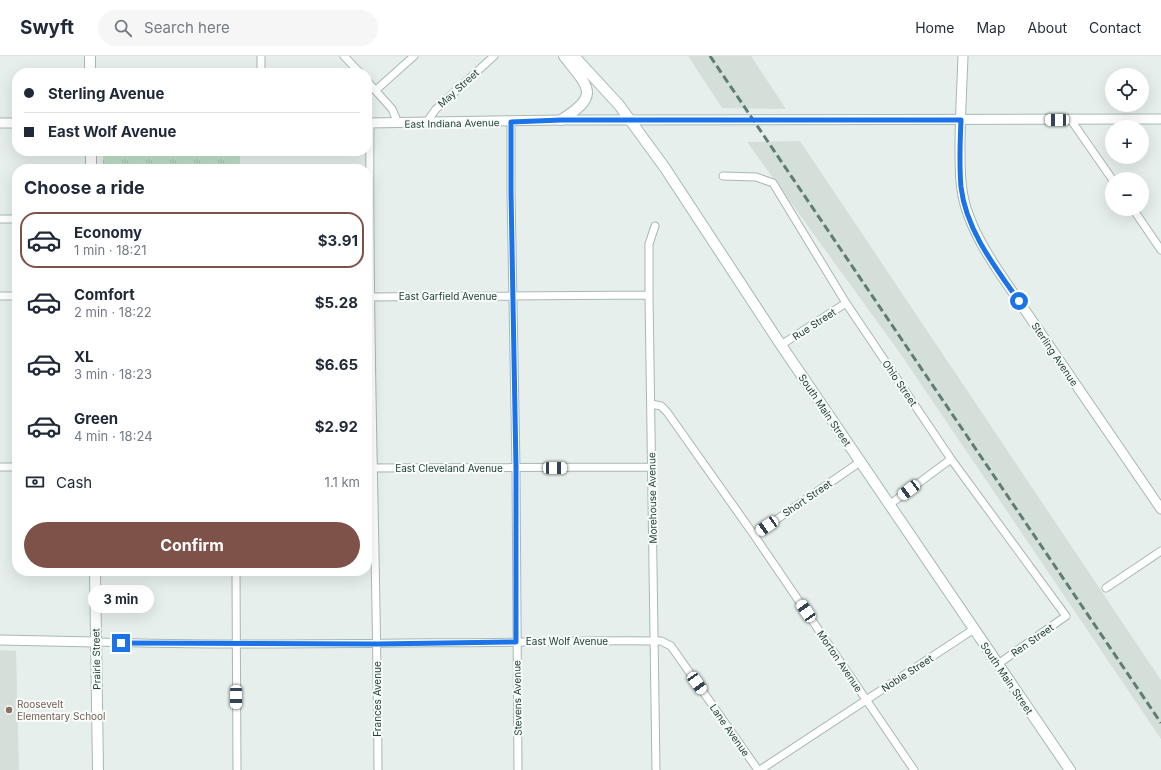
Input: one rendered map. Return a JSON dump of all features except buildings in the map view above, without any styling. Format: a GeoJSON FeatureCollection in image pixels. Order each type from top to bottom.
{"type":"FeatureCollection","features":[{"type":"Feature","properties":{"kind":"main road"},"geometry":{"type":"LineString","coordinates":[[90,56],[90,68]]}},
{"type":"Feature","properties":{"kind":"main road"},"geometry":{"type":"LineString","coordinates":[[561,120],[577,110],[587,96],[584,81],[564,56]]}},
{"type":"Feature","properties":{"kind":"main road","name":"South Main Street"},"geometry":{"type":"LineString","coordinates":[[574,56],[610,94],[665,168],[781,345],[1070,770]]}},
{"type":"Feature","properties":{"kind":"main road","name":"Prairie Street"},"geometry":{"type":"LineString","coordinates":[[95,576],[98,770]]}},
{"type":"Feature","properties":{"kind":"street"},"geometry":{"type":"LineString","coordinates":[[261,56],[261,68]]}},
{"type":"Feature","properties":{"kind":"street"},"geometry":{"type":"LineString","coordinates":[[344,56],[355,68]]}},
{"type":"Feature","properties":{"kind":"street"},"geometry":{"type":"LineString","coordinates":[[376,90],[414,56]]}},
{"type":"Feature","properties":{"kind":"street","name":"May Street"},"geometry":{"type":"LineString","coordinates":[[426,123],[436,109],[494,56]]}},
{"type":"Feature","properties":{"kind":"street","name":"Sterling Avenue"},"geometry":{"type":"LineString","coordinates":[[963,56],[960,162],[962,188],[966,207],[978,237],[1001,275],[1161,509]]}},
{"type":"Feature","properties":{"kind":"street"},"geometry":{"type":"LineString","coordinates":[[372,86],[392,109],[398,123]]}},
{"type":"Feature","properties":{"kind":"street","name":"East Indiana Avenue"},"geometry":{"type":"LineString","coordinates":[[372,123],[511,122],[561,120],[1161,119]]}},
{"type":"Feature","properties":{"kind":"street"},"geometry":{"type":"LineString","coordinates":[[1071,120],[1107,172]]}},
{"type":"Feature","properties":{"kind":"street","name":"Stevens Avenue"},"geometry":{"type":"LineString","coordinates":[[511,122],[516,468],[518,770]]}},
{"type":"Feature","properties":{"kind":"street"},"geometry":{"type":"LineString","coordinates":[[0,123],[12,123]]}},
{"type":"Feature","properties":{"kind":"street","name":"Ohio Street"},"geometry":{"type":"LineString","coordinates":[[724,176],[756,176],[773,183],[846,303],[951,459],[1066,616]]}},
{"type":"Feature","properties":{"kind":"street"},"geometry":{"type":"LineString","coordinates":[[1137,216],[1161,250]]}},
{"type":"Feature","properties":{"kind":"street"},"geometry":{"type":"LineString","coordinates":[[0,218],[12,219]]}},
{"type":"Feature","properties":{"kind":"street","name":"Morehouse Avenue"},"geometry":{"type":"LineString","coordinates":[[655,226],[649,244],[649,294],[656,770]]}},
{"type":"Feature","properties":{"kind":"street","name":"East Garfield Avenue"},"geometry":{"type":"LineString","coordinates":[[372,297],[649,294]]}},
{"type":"Feature","properties":{"kind":"street"},"geometry":{"type":"LineString","coordinates":[[0,296],[12,296]]}},
{"type":"Feature","properties":{"kind":"street","name":"Rue Street"},"geometry":{"type":"LineString","coordinates":[[781,345],[846,303]]}},
{"type":"Feature","properties":{"kind":"street","name":"Morton Avenue"},"geometry":{"type":"LineString","coordinates":[[651,404],[662,406],[667,412],[754,535],[914,770]]}},
{"type":"Feature","properties":{"kind":"street"},"geometry":{"type":"LineString","coordinates":[[889,504],[951,459]]}},
{"type":"Feature","properties":{"kind":"street","name":"Short Street"},"geometry":{"type":"LineString","coordinates":[[754,535],[860,462]]}},
{"type":"Feature","properties":{"kind":"street"},"geometry":{"type":"LineString","coordinates":[[0,467],[12,468]]}},
{"type":"Feature","properties":{"kind":"street","name":"East Cleveland Avenue"},"geometry":{"type":"LineString","coordinates":[[372,468],[651,467]]}},
{"type":"Feature","properties":{"kind":"street","name":"Frances Avenue"},"geometry":{"type":"LineString","coordinates":[[372,518],[377,644],[378,770]]}},
{"type":"Feature","properties":{"kind":"street"},"geometry":{"type":"LineString","coordinates":[[1106,588],[1161,551]]}},
{"type":"Feature","properties":{"kind":"street"},"geometry":{"type":"LineString","coordinates":[[236,576],[237,770]]}},
{"type":"Feature","properties":{"kind":"street","name":"Ren Street"},"geometry":{"type":"LineString","coordinates":[[998,664],[1066,616]]}},
{"type":"Feature","properties":{"kind":"street","name":"Noble Street"},"geometry":{"type":"LineString","coordinates":[[759,770],[974,629]]}},
{"type":"Feature","properties":{"kind":"street"},"geometry":{"type":"LineString","coordinates":[[0,640],[96,642]]}},
{"type":"Feature","properties":{"kind":"street","name":"East Wolf Avenue"},"geometry":{"type":"LineString","coordinates":[[96,642],[377,644],[654,641]]}},
{"type":"Feature","properties":{"kind":"street","name":"Lane Avenue"},"geometry":{"type":"LineString","coordinates":[[654,641],[661,641],[671,646],[759,770]]}},
{"type":"Feature","properties":{"kind":"shaded area"},"geometry":{"type":"Polygon","coordinates":[[[688,56],[751,56],[786,109],[722,108],[688,56]]]}},
{"type":"Feature","properties":{"kind":"shaded area"},"geometry":{"type":"Polygon","coordinates":[[[800,141],[1161,680],[1161,739],[902,356],[747,142],[800,141]]]}},
{"type":"Feature","properties":{"kind":"shaded area","name":"Roosevelt Elementary School"},"geometry":{"type":"Polygon","coordinates":[[[0,650],[16,651],[19,770],[0,770],[0,650]]]}},
{"type":"Feature","properties":{"kind":"green space"},"geometry":{"type":"Polygon","coordinates":[[[103,156],[240,156],[240,164],[103,164],[103,156]]]}},
{"type":"Feature","properties":{"kind":"railway"},"geometry":{"type":"LineString","coordinates":[[710,56],[1161,723]]}},
{"type":"Feature","properties":{"kind":"place","name":"Roosevelt Elementary School"},"geometry":{"type":"Point","coordinates":[9,710]}},
{"type":"Feature","properties":{"kind":"route"},"geometry":{"type":"LineString","coordinates":[[121,643],[377,644],[516,642],[516,468],[511,122],[561,120],[961,120],[960,170],[966,207],[974,230],[985,250],[1019,301]]}}]}
